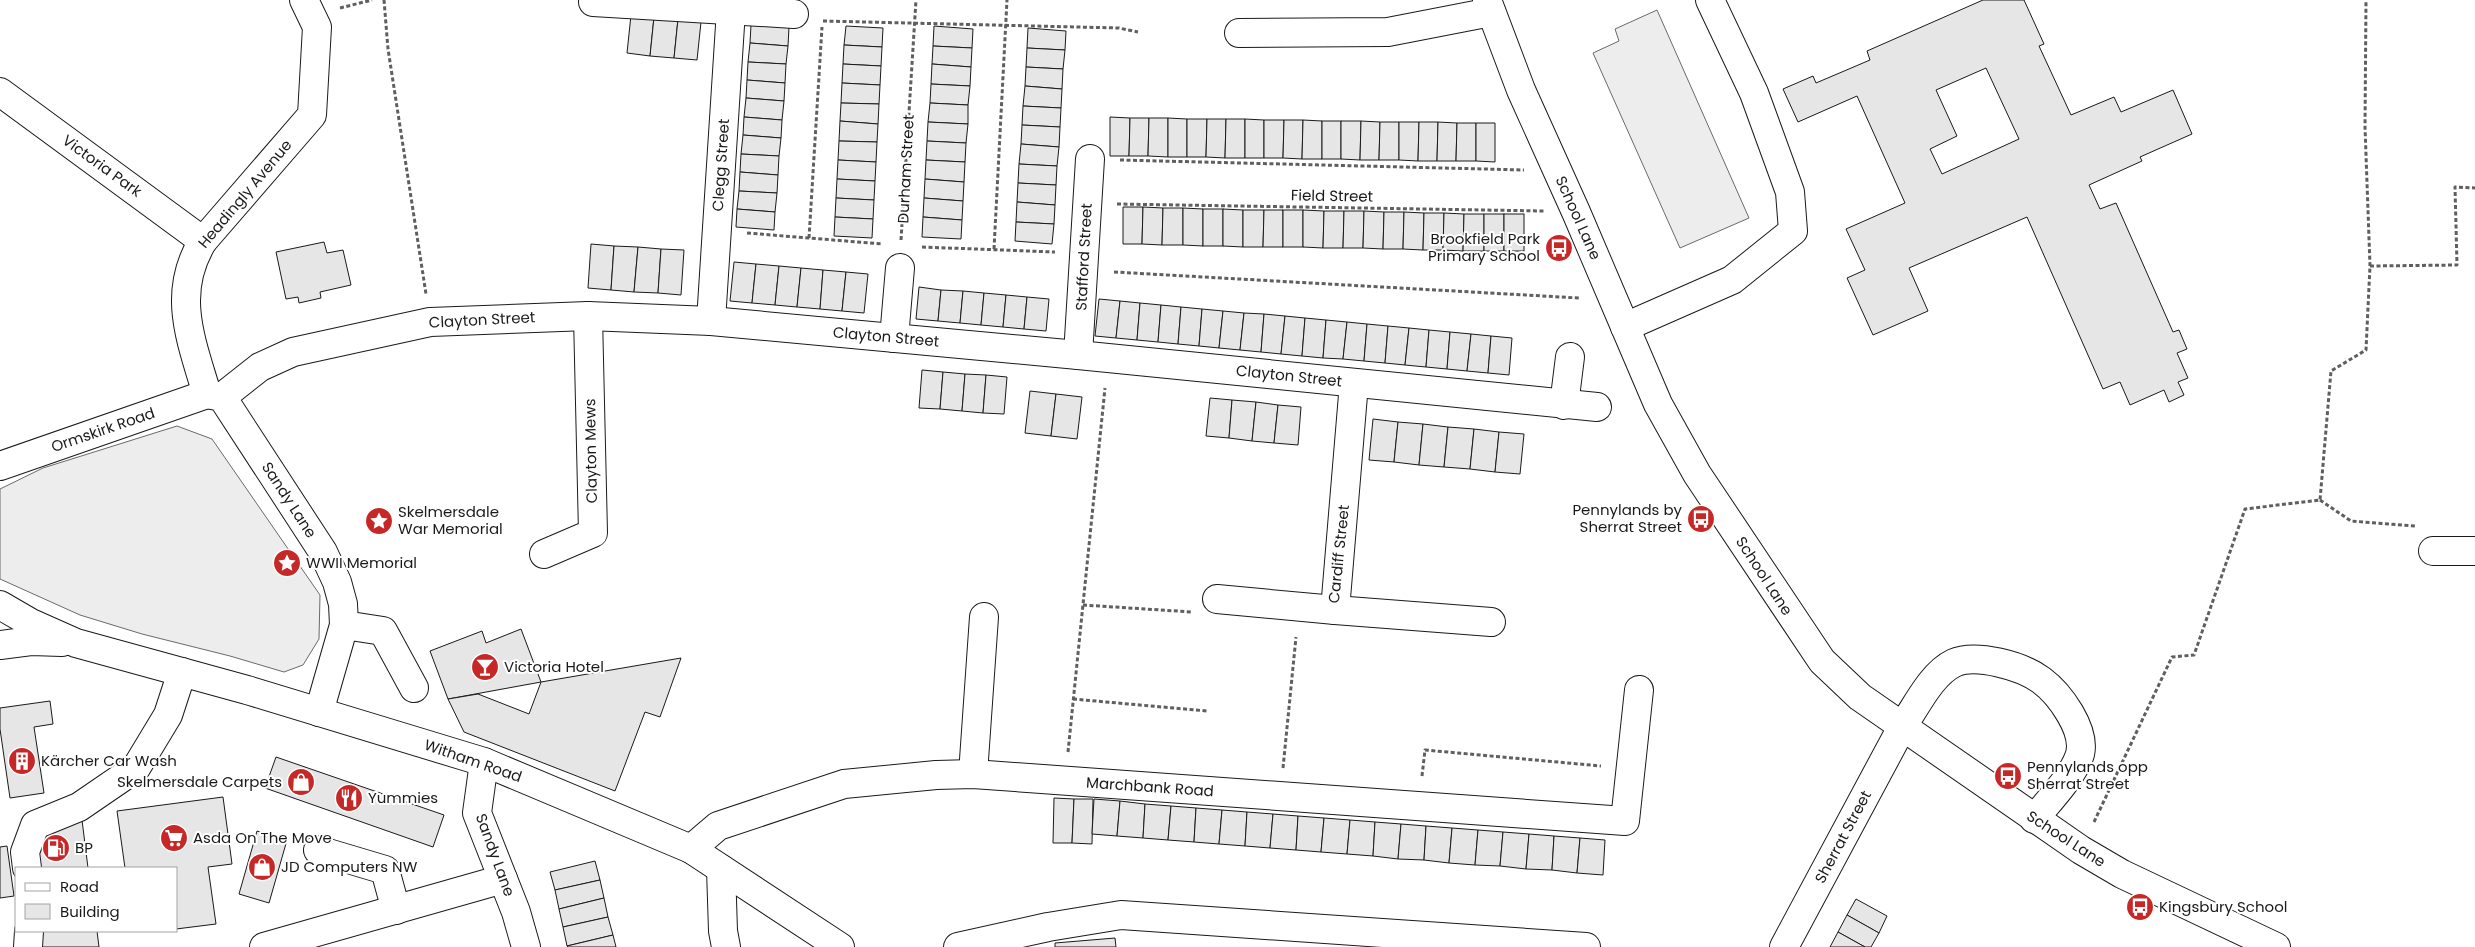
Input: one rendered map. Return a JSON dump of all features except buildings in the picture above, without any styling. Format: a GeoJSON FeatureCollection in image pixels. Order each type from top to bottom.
{"type":"FeatureCollection","features":[{"type":"Feature","properties":{"kind":"street","name":"Headingly Avenue"},"geometry":{"type":"LineString","coordinates":[[214,396],[190,336],[186,294],[187,274],[194,256],[203,241],[312,115],[317,27],[304,0]]}},
{"type":"Feature","properties":{"kind":"street"},"geometry":{"type":"LineString","coordinates":[[1625,328],[1732,280],[1792,231],[1790,192],[1754,93],[1710,0]]}},
{"type":"Feature","properties":{"kind":"street"},"geometry":{"type":"LineString","coordinates":[[593,2],[794,14]]}},
{"type":"Feature","properties":{"kind":"street"},"geometry":{"type":"LineString","coordinates":[[1239,33],[1388,32],[1489,6]]}},
{"type":"Feature","properties":{"kind":"street","name":"School Lane"},"geometry":{"type":"LineString","coordinates":[[1489,6],[1521,90],[1672,431],[1792,619],[1822,661],[1860,697],[1902,728],[2081,850],[2131,878],[2276,947]]}},
{"type":"Feature","properties":{"kind":"street","name":"Clegg Street"},"geometry":{"type":"LineString","coordinates":[[711,321],[731,10]]}},
{"type":"Feature","properties":{"kind":"street","name":"Victoria Park"},"geometry":{"type":"LineString","coordinates":[[0,92],[203,241]]}},
{"type":"Feature","properties":{"kind":"street","name":"Stafford Street"},"geometry":{"type":"LineString","coordinates":[[1078,355],[1090,159]]}},
{"type":"Feature","properties":{"kind":"street"},"geometry":{"type":"LineString","coordinates":[[894,338],[900,268]]}},
{"type":"Feature","properties":{"kind":"street","name":"Clayton Street"},"geometry":{"type":"LineString","coordinates":[[214,396],[260,367],[293,352],[430,322],[588,316],[711,321],[1078,355],[1597,407]]}},
{"type":"Feature","properties":{"kind":"street","name":"Clayton Mews"},"geometry":{"type":"LineString","coordinates":[[544,554],[593,533],[588,316]]}},
{"type":"Feature","properties":{"kind":"street"},"geometry":{"type":"LineString","coordinates":[[1564,405],[1570,357]]}},
{"type":"Feature","properties":{"kind":"street","name":"Cardiff Street"},"geometry":{"type":"LineString","coordinates":[[1217,599],[1335,610],[1354,383]]}},
{"type":"Feature","properties":{"kind":"street","name":"Ormskirk Road"},"geometry":{"type":"LineString","coordinates":[[0,466],[214,396]]}},
{"type":"Feature","properties":{"kind":"street","name":"Sandy Lane"},"geometry":{"type":"LineString","coordinates":[[214,396],[323,552],[337,582],[343,604],[344,625],[319,712]]}},
{"type":"Feature","properties":{"kind":"street"},"geometry":{"type":"LineString","coordinates":[[2433,551],[2475,551]]}},
{"type":"Feature","properties":{"kind":"street","name":"Witham Road"},"geometry":{"type":"LineString","coordinates":[[0,605],[31,624],[76,643],[182,672],[484,762],[691,849],[840,947]]}},
{"type":"Feature","properties":{"kind":"street"},"geometry":{"type":"LineString","coordinates":[[1335,610],[1491,622]]}},
{"type":"Feature","properties":{"kind":"street"},"geometry":{"type":"LineString","coordinates":[[973,774],[984,617]]}},
{"type":"Feature","properties":{"kind":"street"},"geometry":{"type":"LineString","coordinates":[[344,625],[383,631],[414,688]]}},
{"type":"Feature","properties":{"kind":"street","name":"Witham Road"},"geometry":{"type":"LineString","coordinates":[[0,645],[31,641],[76,643]]}},
{"type":"Feature","properties":{"kind":"street","name":"Sherrat Street"},"geometry":{"type":"LineString","coordinates":[[1784,947],[1902,728],[1938,676],[1954,663],[1977,658],[2003,663],[2041,680],[2070,712],[2081,734],[2080,754],[2069,774],[2034,819]]}},
{"type":"Feature","properties":{"kind":"street"},"geometry":{"type":"LineString","coordinates":[[28,867],[25,852],[35,825],[78,807],[136,768],[168,715],[182,672]]}},
{"type":"Feature","properties":{"kind":"street"},"geometry":{"type":"LineString","coordinates":[[1630,769],[1639,690]]}},
{"type":"Feature","properties":{"kind":"street","name":"Sandy Lane"},"geometry":{"type":"LineString","coordinates":[[484,762],[477,813],[503,879],[526,947]]}},
{"type":"Feature","properties":{"kind":"street","name":"Marchbank Road"},"geometry":{"type":"LineString","coordinates":[[691,849],[718,826],[844,784],[936,775],[973,774],[1625,821],[1630,769]]}},
{"type":"Feature","properties":{"kind":"street"},"geometry":{"type":"LineString","coordinates":[[318,850],[385,870],[396,910]]}},
{"type":"Feature","properties":{"kind":"street"},"geometry":{"type":"LineString","coordinates":[[721,869],[723,931],[726,947]]}},
{"type":"Feature","properties":{"kind":"street"},"geometry":{"type":"LineString","coordinates":[[264,947],[503,879]]}},
{"type":"Feature","properties":{"kind":"street"},"geometry":{"type":"LineString","coordinates":[[958,947],[1048,927],[1121,915],[1586,947]]}},
{"type":"Feature","properties":{"kind":"street"},"geometry":{"type":"LineString","coordinates":[[28,947],[30,932]]}},
{"type":"Feature","properties":{"kind":"path"},"geometry":{"type":"LineString","coordinates":[[341,0],[343,6]]}},
{"type":"Feature","properties":{"kind":"path"},"geometry":{"type":"LineString","coordinates":[[384,0],[388,49],[430,322]]}},
{"type":"Feature","properties":{"kind":"path","name":"Durham Street"},"geometry":{"type":"LineString","coordinates":[[900,268],[916,0]]}},
{"type":"Feature","properties":{"kind":"path"},"geometry":{"type":"LineString","coordinates":[[994,250],[1007,0]]}},
{"type":"Feature","properties":{"kind":"path"},"geometry":{"type":"LineString","coordinates":[[2320,500],[2332,371],[2366,350],[2370,266],[2365,127],[2366,0]]}},
{"type":"Feature","properties":{"kind":"path"},"geometry":{"type":"LineString","coordinates":[[794,14],[823,21],[1119,28],[1138,32]]}},
{"type":"Feature","properties":{"kind":"path"},"geometry":{"type":"LineString","coordinates":[[809,238],[823,21]]}},
{"type":"Feature","properties":{"kind":"path","name":"Field Street"},"geometry":{"type":"LineString","coordinates":[[1090,159],[1557,170]]}},
{"type":"Feature","properties":{"kind":"path"},"geometry":{"type":"LineString","coordinates":[[2370,266],[2456,265],[2456,186],[2475,188]]}},
{"type":"Feature","properties":{"kind":"path","name":"Field Street"},"geometry":{"type":"LineString","coordinates":[[1087,203],[1576,212]]}},
{"type":"Feature","properties":{"kind":"path"},"geometry":{"type":"LineString","coordinates":[[1083,270],[1614,300]]}},
{"type":"Feature","properties":{"kind":"path"},"geometry":{"type":"LineString","coordinates":[[1065,781],[1108,358]]}},
{"type":"Feature","properties":{"kind":"path"},"geometry":{"type":"LineString","coordinates":[[2081,850],[2172,656],[2194,655],[2245,509],[2320,500],[2351,521],[2415,526],[2433,551]]}},
{"type":"Feature","properties":{"kind":"path"},"geometry":{"type":"LineString","coordinates":[[1083,605],[1198,613],[1217,599]]}},
{"type":"Feature","properties":{"kind":"path"},"geometry":{"type":"LineString","coordinates":[[1280,796],[1299,607]]}},
{"type":"Feature","properties":{"kind":"path"},"geometry":{"type":"LineString","coordinates":[[1073,698],[1207,711]]}},
{"type":"Feature","properties":{"kind":"path"},"geometry":{"type":"LineString","coordinates":[[1419,806],[1425,750],[1630,769]]}},
{"type":"Feature","properties":{"kind":"shaded area"},"geometry":{"type":"Polygon","coordinates":[[[1657,10],[1749,218],[1680,248],[1593,53],[1619,41],[1615,29],[1657,10]]]}},
{"type":"Feature","properties":{"kind":"shaded area"},"geometry":{"type":"Polygon","coordinates":[[[177,426],[212,439],[320,595],[319,639],[303,665],[284,672],[142,634],[80,615],[0,579],[0,489],[43,468],[177,426]]]}},
{"type":"Feature","properties":{"kind":"place","name":"Brookfield Park Primary School"},"geometry":{"type":"Point","coordinates":[1559,248]}},
{"type":"Feature","properties":{"kind":"place","name":"Pennylands by Sherrat Street"},"geometry":{"type":"Point","coordinates":[1701,519]}},
{"type":"Feature","properties":{"kind":"place","name":"Skelmersdale War Memorial"},"geometry":{"type":"Point","coordinates":[379,521]}},
{"type":"Feature","properties":{"kind":"place","name":"WWII Memorial"},"geometry":{"type":"Point","coordinates":[287,563]}},
{"type":"Feature","properties":{"kind":"place","name":"Victoria Hotel"},"geometry":{"type":"Point","coordinates":[485,667]}},
{"type":"Feature","properties":{"kind":"place","name":"Kärcher Car Wash"},"geometry":{"type":"Point","coordinates":[22,761]}},
{"type":"Feature","properties":{"kind":"place","name":"Pennylands opp Sherrat Street"},"geometry":{"type":"Point","coordinates":[2008,776]}},
{"type":"Feature","properties":{"kind":"place","name":"Skelmersdale Carpets"},"geometry":{"type":"Point","coordinates":[301,782]}},
{"type":"Feature","properties":{"kind":"place","name":"Yummies"},"geometry":{"type":"Point","coordinates":[349,798]}},
{"type":"Feature","properties":{"kind":"place","name":"Asda On The Move"},"geometry":{"type":"Point","coordinates":[174,838]}},
{"type":"Feature","properties":{"kind":"place","name":"BP"},"geometry":{"type":"Point","coordinates":[56,848]}},
{"type":"Feature","properties":{"kind":"place","name":"JD Computers NW"},"geometry":{"type":"Point","coordinates":[262,867]}},
{"type":"Feature","properties":{"kind":"place","name":"Kingsbury School"},"geometry":{"type":"Point","coordinates":[2140,907]}}]}
